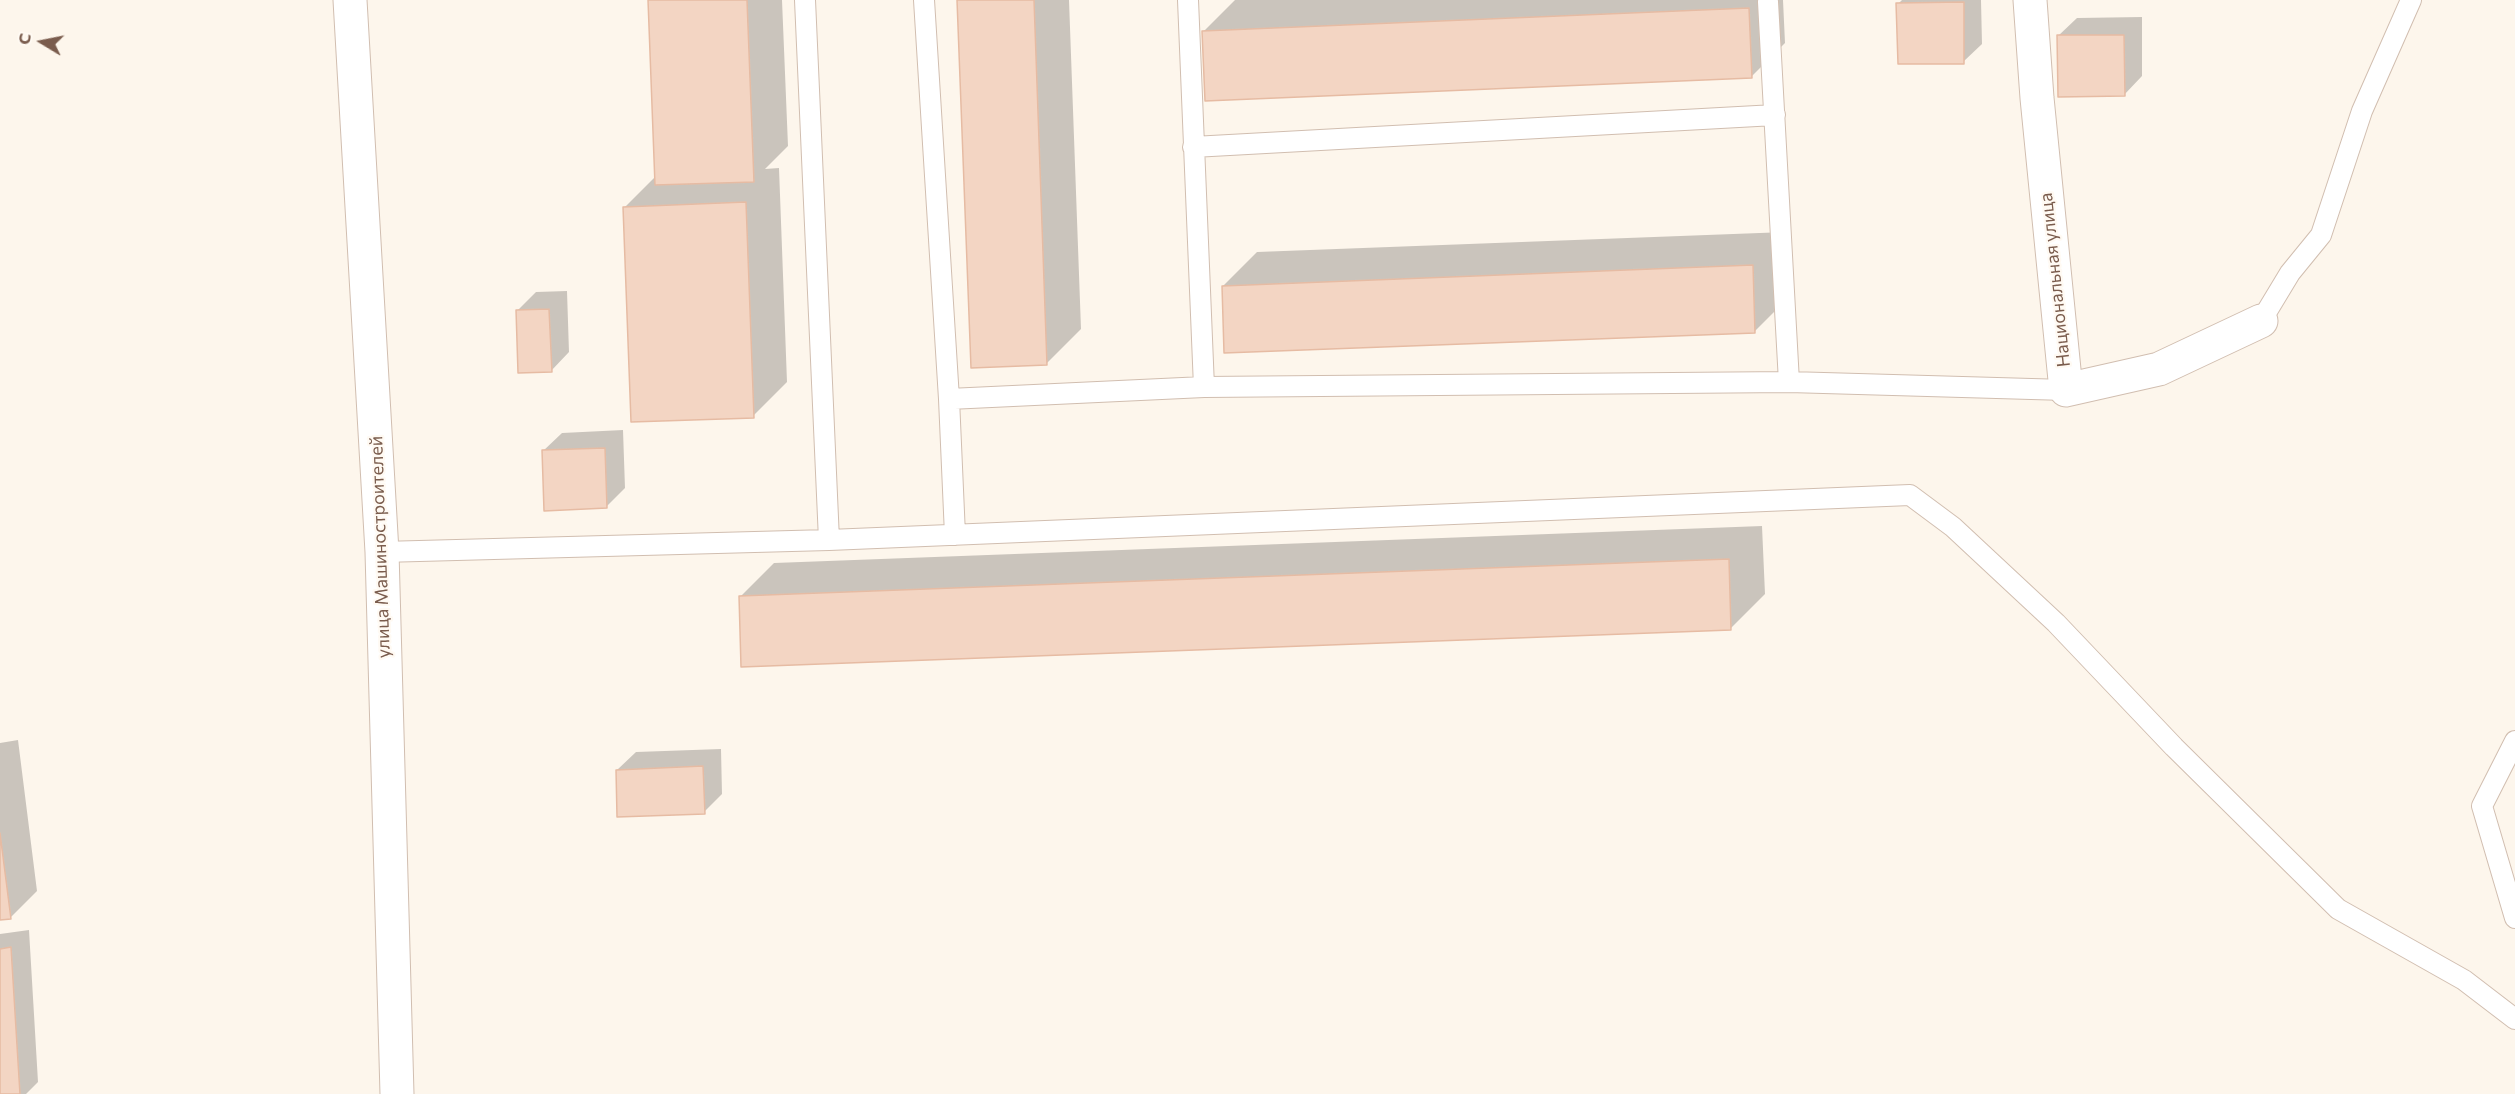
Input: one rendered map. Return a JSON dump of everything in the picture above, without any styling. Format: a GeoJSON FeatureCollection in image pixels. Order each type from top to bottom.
{"type":"FeatureCollection","features":[{"type":"Feature","properties":{"kind":"street","name":"улица Машиностроителей"},"geometry":{"type":"LineString","coordinates":[[350,0],[382,552],[397,1094]]}},
{"type":"Feature","properties":{"kind":"street","name":"Национальная улица"},"geometry":{"type":"LineString","coordinates":[[2030,0],[2037,98],[2067,390],[2159,369],[2261,321]]}},
{"type":"Feature","properties":{"kind":"lane"},"geometry":{"type":"LineString","coordinates":[[805,0],[829,540]]}},
{"type":"Feature","properties":{"kind":"lane"},"geometry":{"type":"LineString","coordinates":[[924,0],[949,399],[955,535]]}},
{"type":"Feature","properties":{"kind":"lane"},"geometry":{"type":"LineString","coordinates":[[1188,0],[1204,387]]}},
{"type":"Feature","properties":{"kind":"lane"},"geometry":{"type":"LineString","coordinates":[[2261,321],[2290,273],[2321,235],[2362,111],[2411,0]]}},
{"type":"Feature","properties":{"kind":"lane"},"geometry":{"type":"LineString","coordinates":[[1768,3],[1789,382]]}},
{"type":"Feature","properties":{"kind":"lane"},"geometry":{"type":"LineString","coordinates":[[1193,147],[1775,115]]}},
{"type":"Feature","properties":{"kind":"lane"},"geometry":{"type":"LineString","coordinates":[[949,399],[1204,387],[1789,382],[2067,390]]}},
{"type":"Feature","properties":{"kind":"lane"},"geometry":{"type":"LineString","coordinates":[[382,552],[829,540],[1910,495],[1953,527],[2056,623],[2174,747],[2338,909],[2464,980],[2515,1019]]}},
{"type":"Feature","properties":{"kind":"lane"},"geometry":{"type":"LineString","coordinates":[[2515,741],[2482,806],[2515,918]]}},
{"type":"Feature","properties":{"kind":"building"},"geometry":{"type":"Polygon","coordinates":[[[648,0],[747,0],[754,182],[655,185],[648,0]]]}},
{"type":"Feature","properties":{"kind":"building"},"geometry":{"type":"Polygon","coordinates":[[[957,0],[1034,0],[1047,365],[971,368],[957,0]]]}},
{"type":"Feature","properties":{"kind":"building"},"geometry":{"type":"Polygon","coordinates":[[[1964,2],[1964,64],[1898,64],[1896,3],[1964,2]]]}},
{"type":"Feature","properties":{"kind":"building"},"geometry":{"type":"Polygon","coordinates":[[[1749,8],[1752,78],[1205,101],[1202,31],[1749,8]]]}},
{"type":"Feature","properties":{"kind":"building"},"geometry":{"type":"Polygon","coordinates":[[[2057,35],[2124,35],[2125,96],[2058,97],[2057,35]]]}},
{"type":"Feature","properties":{"kind":"building"},"geometry":{"type":"Polygon","coordinates":[[[746,202],[754,418],[631,422],[623,207],[746,202]]]}},
{"type":"Feature","properties":{"kind":"building"},"geometry":{"type":"Polygon","coordinates":[[[1753,265],[1755,333],[1224,353],[1222,286],[1753,265]]]}},
{"type":"Feature","properties":{"kind":"building"},"geometry":{"type":"Polygon","coordinates":[[[549,309],[552,372],[518,373],[516,310],[549,309]]]}},
{"type":"Feature","properties":{"kind":"building"},"geometry":{"type":"Polygon","coordinates":[[[605,448],[607,508],[544,511],[542,450],[605,448]]]}},
{"type":"Feature","properties":{"kind":"building"},"geometry":{"type":"Polygon","coordinates":[[[1729,559],[1731,630],[741,667],[739,596],[1729,559]]]}},
{"type":"Feature","properties":{"kind":"building"},"geometry":{"type":"Polygon","coordinates":[[[703,766],[705,814],[617,817],[616,770],[703,766]]]}},
{"type":"Feature","properties":{"kind":"building"},"geometry":{"type":"Polygon","coordinates":[[[0,833],[11,919],[0,920],[0,833]]]}},
{"type":"Feature","properties":{"kind":"building"},"geometry":{"type":"Polygon","coordinates":[[[11,947],[20,1094],[0,1094],[0,949],[11,947]]]}}]}
